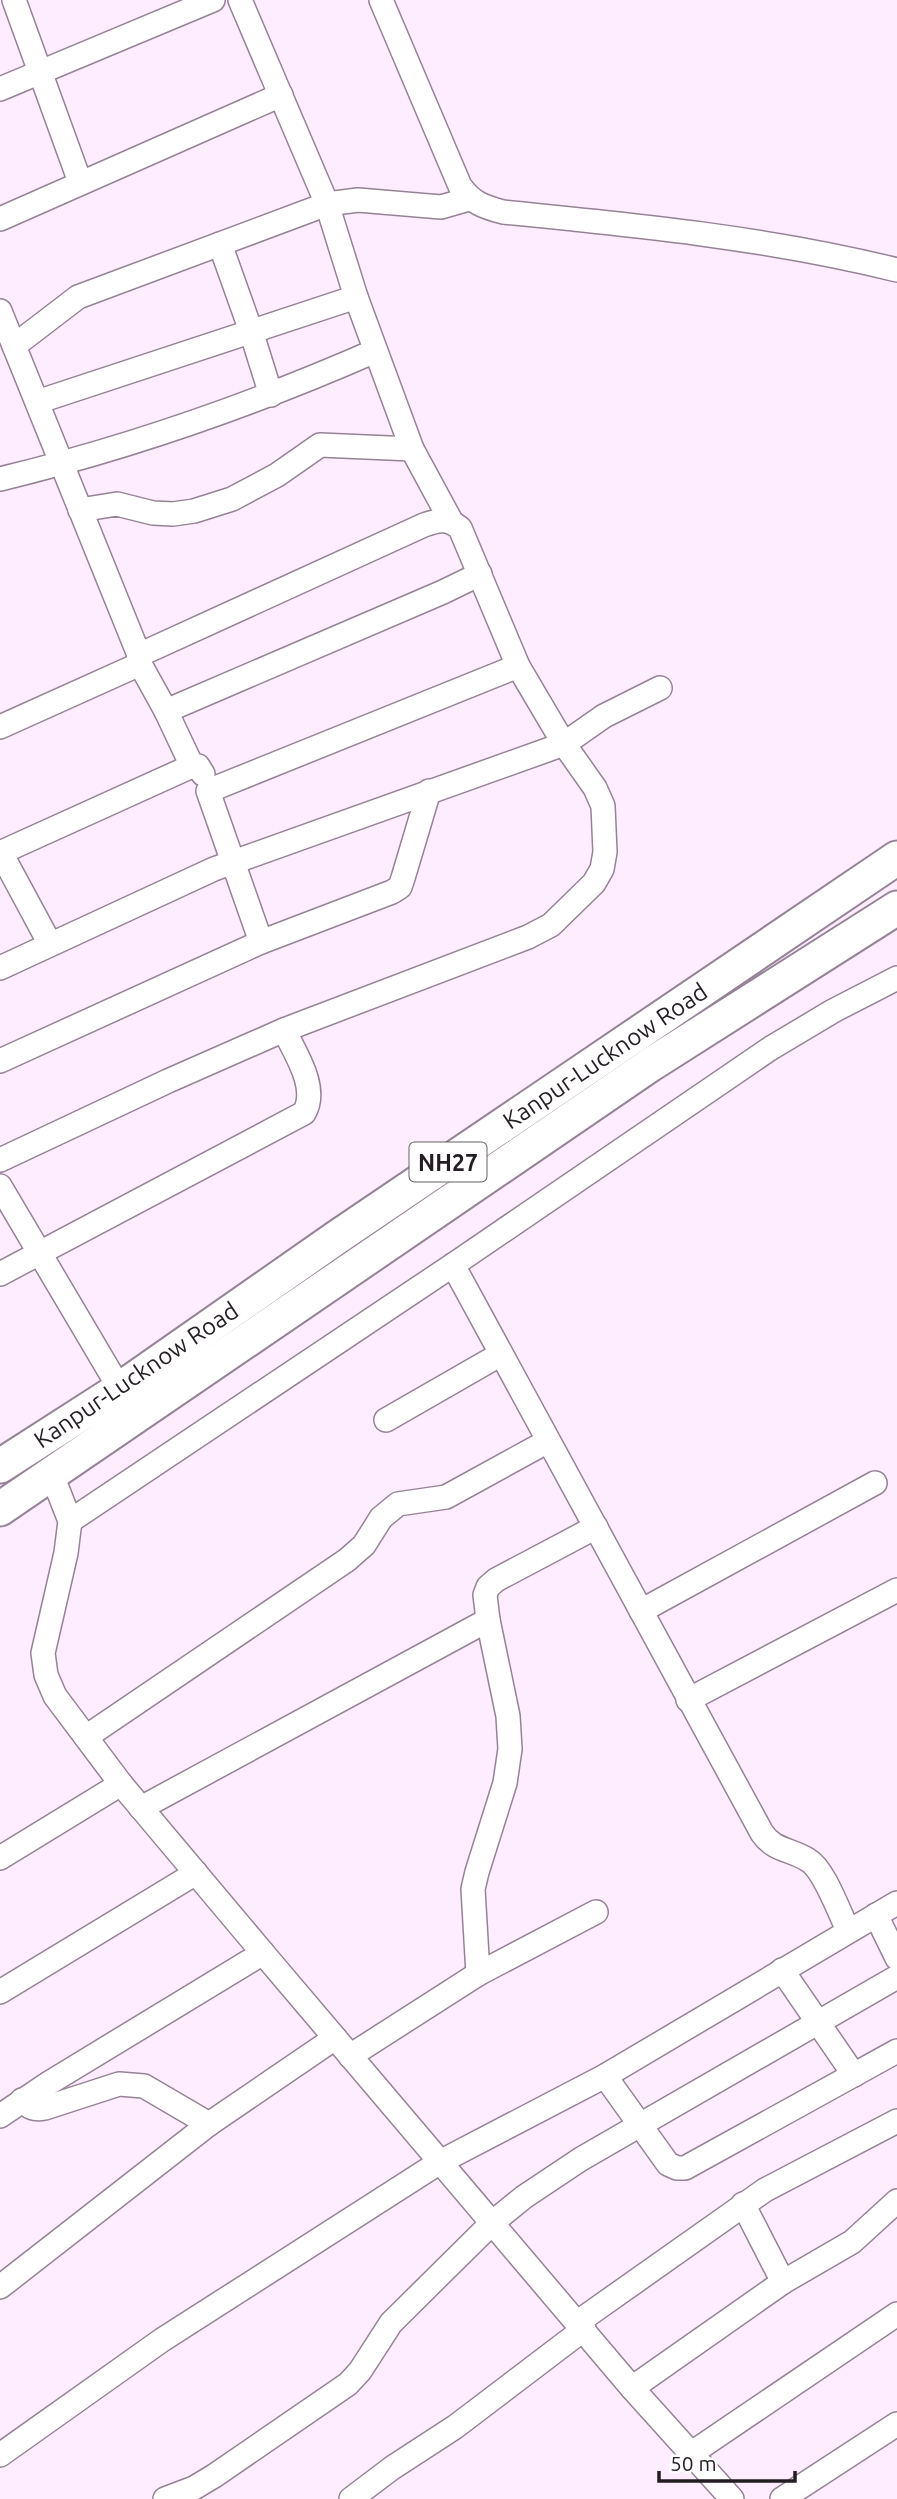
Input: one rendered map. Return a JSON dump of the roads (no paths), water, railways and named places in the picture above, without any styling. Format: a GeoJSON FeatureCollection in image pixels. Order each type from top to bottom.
{"type":"FeatureCollection","features":[{"type":"Feature","properties":{"kind":"highway","name":"Kanpur-Lucknow Road"},"geometry":{"type":"LineString","coordinates":[[0,1466],[120,1389],[335,1238],[897,859]]}},
{"type":"Feature","properties":{"kind":"highway","name":"Kanpur-Lucknow Road"},"geometry":{"type":"LineString","coordinates":[[0,1509],[650,1065],[897,908]]}},
{"type":"Feature","properties":{"kind":"street"},"geometry":{"type":"LineString","coordinates":[[14,0],[80,183]]}},
{"type":"Feature","properties":{"kind":"street"},"geometry":{"type":"LineString","coordinates":[[0,89],[213,0]]}},
{"type":"Feature","properties":{"kind":"street"},"geometry":{"type":"LineString","coordinates":[[0,1160],[284,1030],[528,937],[551,925],[584,895],[602,869],[605,852],[603,806],[595,788],[564,744],[518,666],[460,528],[452,521],[412,449],[356,297],[327,204],[240,0]]}},
{"type":"Feature","properties":{"kind":"street"},"geometry":{"type":"LineString","coordinates":[[381,0],[460,186],[469,199],[484,207],[503,212],[662,228],[828,253],[897,270]]}},
{"type":"Feature","properties":{"kind":"street"},"geometry":{"type":"LineString","coordinates":[[0,219],[281,95]]}},
{"type":"Feature","properties":{"kind":"street"},"geometry":{"type":"LineString","coordinates":[[14,346],[78,297],[327,204],[358,200],[441,207],[469,199]]}},
{"type":"Feature","properties":{"kind":"street"},"geometry":{"type":"LineString","coordinates":[[220,244],[271,395]]}},
{"type":"Feature","properties":{"kind":"street"},"geometry":{"type":"LineString","coordinates":[[37,402],[356,297]]}},
{"type":"Feature","properties":{"kind":"street"},"geometry":{"type":"LineString","coordinates":[[0,311],[139,659],[192,766]]}},
{"type":"Feature","properties":{"kind":"street"},"geometry":{"type":"LineString","coordinates":[[0,479],[61,464],[271,395],[375,351]]}},
{"type":"Feature","properties":{"kind":"street"},"geometry":{"type":"LineString","coordinates":[[80,510],[117,504],[153,513],[194,511],[232,499],[277,475],[320,445],[412,449]]}},
{"type":"Feature","properties":{"kind":"street"},"geometry":{"type":"LineString","coordinates":[[0,727],[424,525],[440,519],[452,521]]}},
{"type":"Feature","properties":{"kind":"street"},"geometry":{"type":"LineString","coordinates":[[166,711],[480,574]]}},
{"type":"Feature","properties":{"kind":"street"},"geometry":{"type":"LineString","coordinates":[[208,791],[518,666]]}},
{"type":"Feature","properties":{"kind":"street"},"geometry":{"type":"LineString","coordinates":[[0,968],[234,862],[564,744],[604,716],[660,688]]}},
{"type":"Feature","properties":{"kind":"street"},"geometry":{"type":"LineString","coordinates":[[50,944],[0,853],[192,766],[198,766],[202,770],[261,942]]}},
{"type":"Feature","properties":{"kind":"street"},"geometry":{"type":"LineString","coordinates":[[0,1061],[261,942],[400,887],[429,791]]}},
{"type":"Feature","properties":{"kind":"street"},"geometry":{"type":"LineString","coordinates":[[70,1521],[771,1048],[833,1011],[897,978]]}},
{"type":"Feature","properties":{"kind":"street"},"geometry":{"type":"LineString","coordinates":[[0,1273],[304,1113],[310,1095],[301,1066],[284,1030]]}},
{"type":"Feature","properties":{"kind":"street"},"geometry":{"type":"LineString","coordinates":[[0,1186],[120,1389]]}},
{"type":"Feature","properties":{"kind":"street"},"geometry":{"type":"LineString","coordinates":[[453,1265],[762,1833],[769,1843],[807,1859],[817,1867],[848,1930]]}},
{"type":"Feature","properties":{"kind":"street"},"geometry":{"type":"LineString","coordinates":[[386,1420],[501,1354]]}},
{"type":"Feature","properties":{"kind":"street"},"geometry":{"type":"LineString","coordinates":[[86,1737],[347,1560],[364,1545],[381,1518],[398,1504],[446,1497],[548,1441]]}},
{"type":"Feature","properties":{"kind":"street"},"geometry":{"type":"LineString","coordinates":[[51,1475],[70,1521],[68,1546],[43,1653],[46,1675],[55,1696],[121,1784],[263,1953],[632,2388],[732,2499]]}},
{"type":"Feature","properties":{"kind":"street"},"geometry":{"type":"LineString","coordinates":[[641,1611],[875,1483]]}},
{"type":"Feature","properties":{"kind":"street"},"geometry":{"type":"LineString","coordinates":[[478,1974],[473,1889],[505,1783],[510,1749],[508,1716],[485,1595],[488,1587],[496,1580],[596,1527]]}},
{"type":"Feature","properties":{"kind":"street"},"geometry":{"type":"LineString","coordinates":[[688,1700],[897,1590]]}},
{"type":"Feature","properties":{"kind":"street"},"geometry":{"type":"LineString","coordinates":[[141,1808],[488,1620]]}},
{"type":"Feature","properties":{"kind":"street"},"geometry":{"type":"LineString","coordinates":[[0,1858],[121,1784]]}},
{"type":"Feature","properties":{"kind":"street"},"geometry":{"type":"LineString","coordinates":[[0,1992],[196,1873]]}},
{"type":"Feature","properties":{"kind":"street"},"geometry":{"type":"LineString","coordinates":[[0,2455],[162,2340],[440,2162],[605,2076],[897,1903]]}},
{"type":"Feature","properties":{"kind":"street"},"geometry":{"type":"LineString","coordinates":[[0,2287],[209,2124],[343,2047],[596,1912]]}},
{"type":"Feature","properties":{"kind":"street"},"geometry":{"type":"LineString","coordinates":[[876,1915],[897,1958]]}},
{"type":"Feature","properties":{"kind":"street"},"geometry":{"type":"LineString","coordinates":[[7,2106],[263,1953]]}},
{"type":"Feature","properties":{"kind":"street"},"geometry":{"type":"LineString","coordinates":[[782,1970],[854,2075]]}},
{"type":"Feature","properties":{"kind":"street"},"geometry":{"type":"LineString","coordinates":[[164,2499],[194,2488],[214,2476],[348,2384],[360,2371],[391,2323],[492,2223],[559,2173],[897,1977]]}},
{"type":"Feature","properties":{"kind":"street"},"geometry":{"type":"LineString","coordinates":[[605,2076],[668,2164],[685,2168],[897,2052]]}},
{"type":"Feature","properties":{"kind":"street"},"geometry":{"type":"LineString","coordinates":[[7,2106],[44,2109],[119,2084],[132,2084],[144,2086],[209,2124]]}},
{"type":"Feature","properties":{"kind":"street"},"geometry":{"type":"LineString","coordinates":[[351,2499],[392,2468],[456,2427],[581,2326],[743,2204],[897,2121]]}},
{"type":"Feature","properties":{"kind":"street"},"geometry":{"type":"LineString","coordinates":[[632,2388],[783,2282],[852,2242],[897,2201]]}},
{"type":"Feature","properties":{"kind":"street"},"geometry":{"type":"LineString","coordinates":[[743,2204],[783,2282]]}},
{"type":"Feature","properties":{"kind":"street"},"geometry":{"type":"LineString","coordinates":[[692,2453],[897,2314]]}},
{"type":"Feature","properties":{"kind":"street"},"geometry":{"type":"LineString","coordinates":[[782,2499],[897,2424]]}}]}
